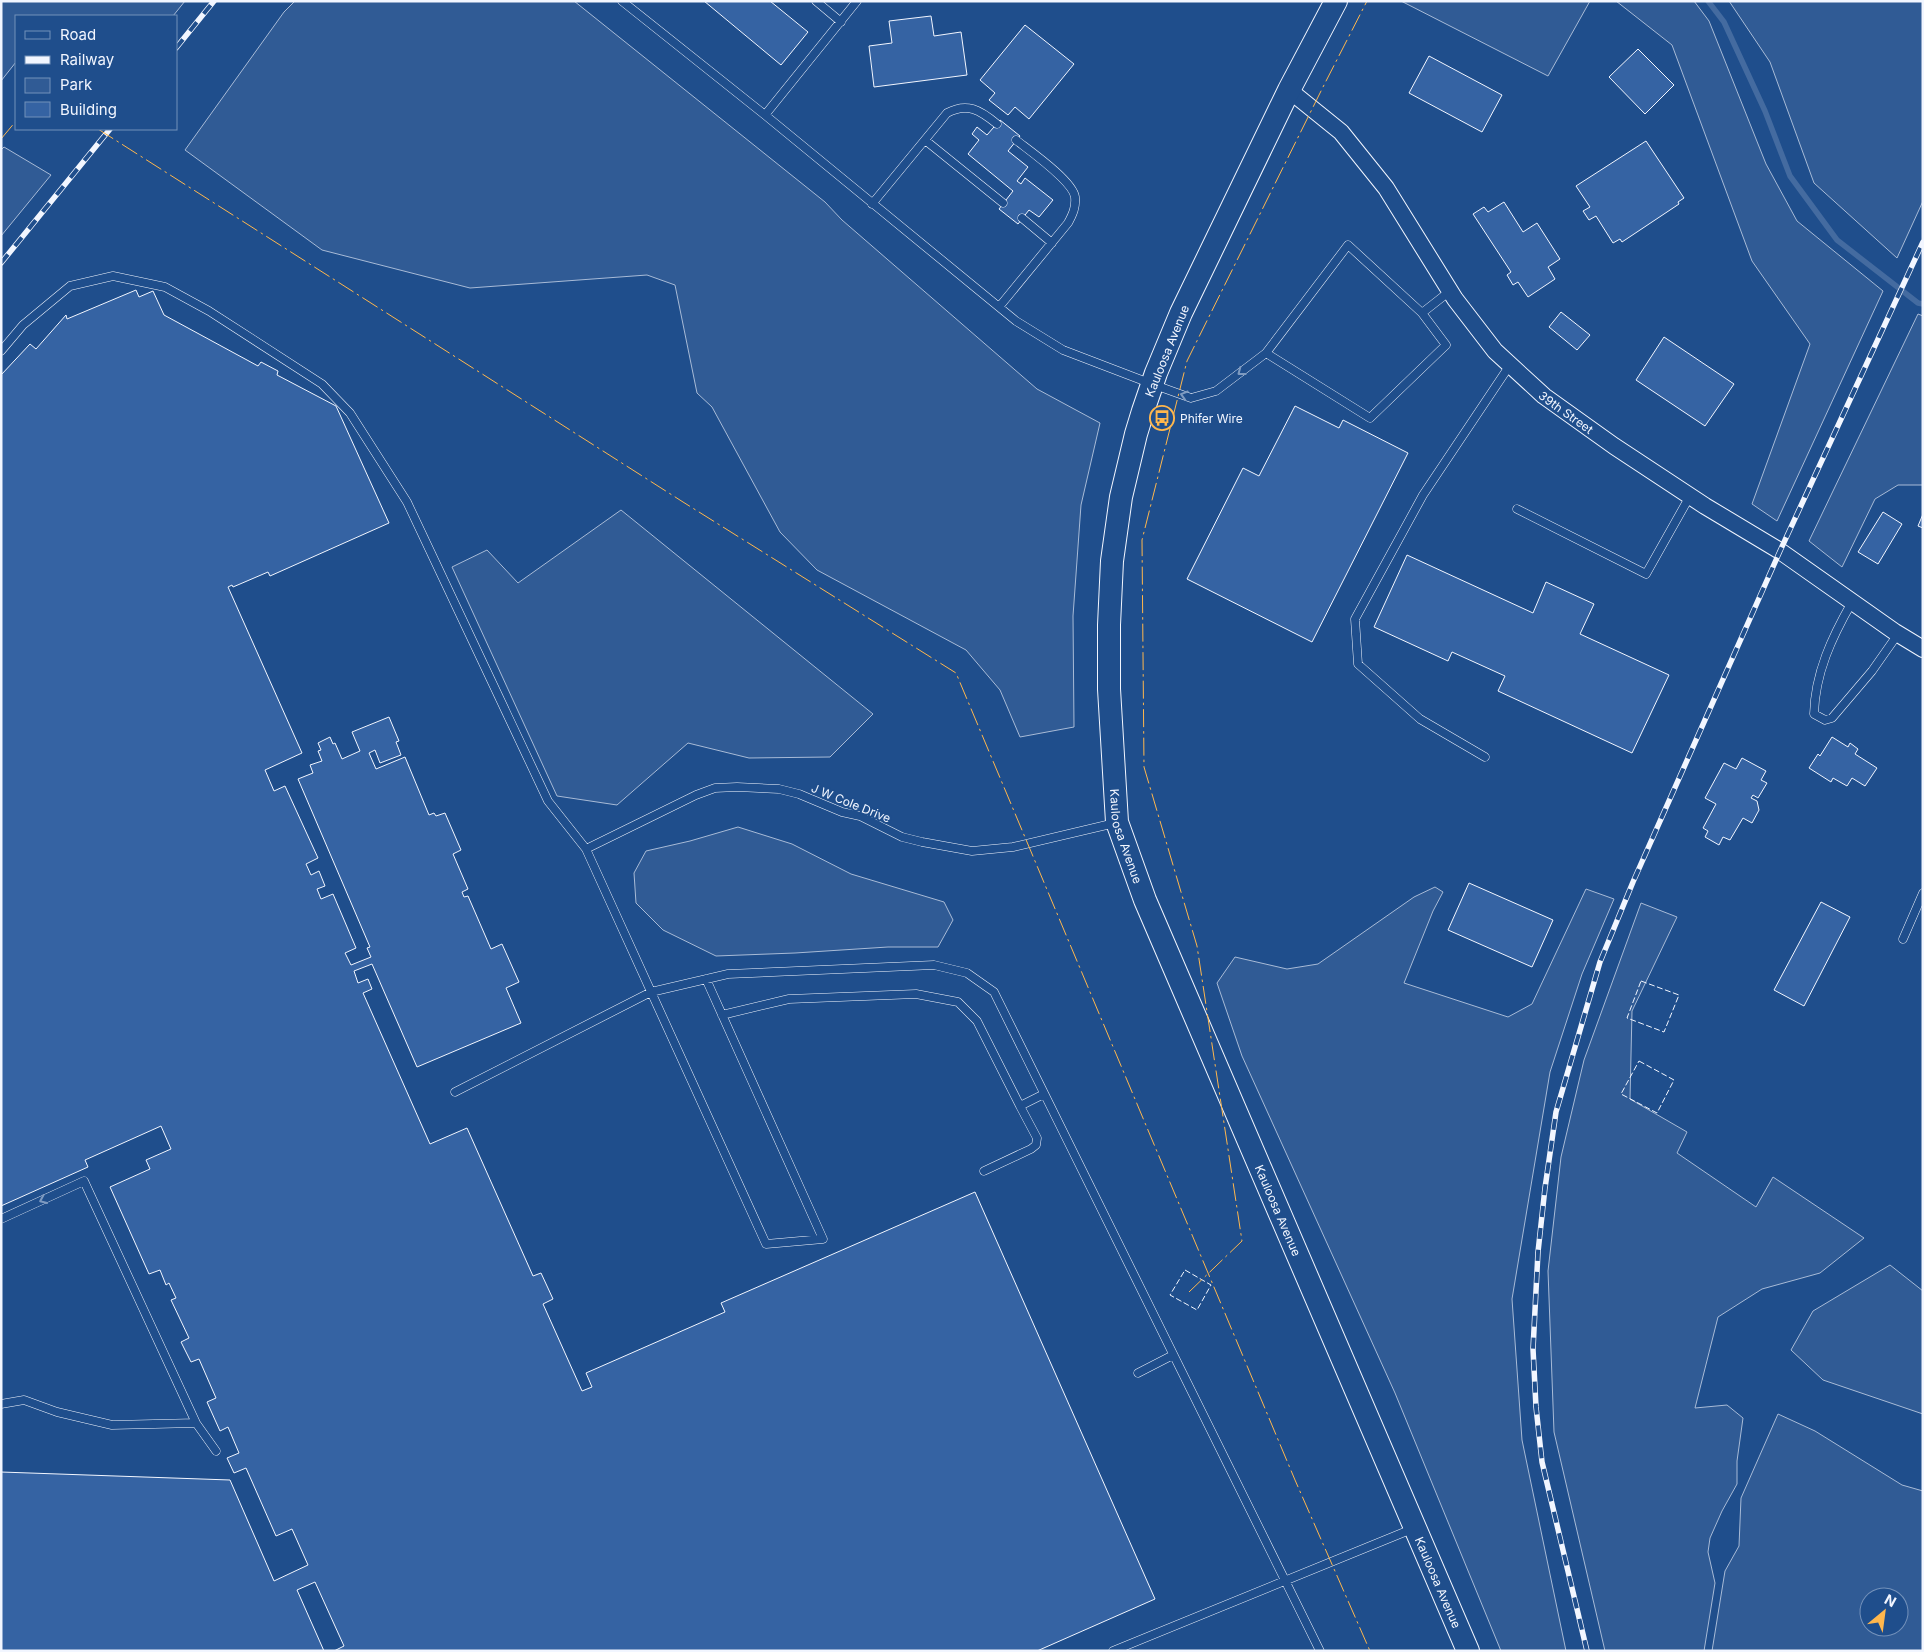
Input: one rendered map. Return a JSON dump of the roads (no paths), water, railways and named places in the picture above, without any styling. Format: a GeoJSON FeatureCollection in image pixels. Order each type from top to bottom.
{"type":"FeatureCollection","features":[{"type":"Feature","properties":{"kind":"street","name":"Kauloosa Avenue"},"geometry":{"type":"LineString","coordinates":[[1336,1],[1289,90],[1181,313],[1152,384],[1136,434],[1121,497],[1112,560],[1108,624],[1109,688],[1117,822],[1145,900],[1468,1651]]}},
{"type":"Feature","properties":{"kind":"street","name":"39th Street"},"geometry":{"type":"LineString","coordinates":[[1289,90],[1341,132],[1386,188],[1450,291],[1495,351],[1544,396],[1614,446],[1690,496],[1780,551],[1898,634],[1923,649]]}},
{"type":"Feature","properties":{"kind":"lane"},"geometry":{"type":"LineString","coordinates":[[622,1],[765,115],[1016,321],[1063,350],[1191,398],[1216,391],[1266,353],[1348,245],[1422,313],[1446,345],[1370,418],[1266,353]]}},
{"type":"Feature","properties":{"kind":"lane"},"geometry":{"type":"LineString","coordinates":[[816,1],[841,22]]}},
{"type":"Feature","properties":{"kind":"lane"},"geometry":{"type":"LineString","coordinates":[[765,115],[858,1]]}},
{"type":"Feature","properties":{"kind":"lane"},"geometry":{"type":"LineString","coordinates":[[872,204],[947,113],[957,108],[973,109],[984,114],[996,124]]}},
{"type":"Feature","properties":{"kind":"lane"},"geometry":{"type":"LineString","coordinates":[[925,140],[1003,203]]}},
{"type":"Feature","properties":{"kind":"lane"},"geometry":{"type":"LineString","coordinates":[[999,307],[1068,223],[1074,211],[1075,195],[1068,184],[1016,140]]}},
{"type":"Feature","properties":{"kind":"lane"},"geometry":{"type":"LineString","coordinates":[[1022,218],[1052,243]]}},
{"type":"Feature","properties":{"kind":"lane"},"geometry":{"type":"LineString","coordinates":[[1,351],[23,325],[70,286],[113,276],[165,287],[208,310],[322,384],[350,413],[407,502],[548,801],[586,849],[766,1244],[823,1239],[706,979]]}},
{"type":"Feature","properties":{"kind":"lane"},"geometry":{"type":"LineString","coordinates":[[1422,313],[1450,291]]}},
{"type":"Feature","properties":{"kind":"lane"},"geometry":{"type":"LineString","coordinates":[[1485,756],[1420,719],[1358,664],[1355,619],[1422,495],[1510,365]]}},
{"type":"Feature","properties":{"kind":"lane"},"geometry":{"type":"LineString","coordinates":[[1517,509],[1646,574],[1690,496]]}},
{"type":"Feature","properties":{"kind":"lane"},"geometry":{"type":"LineString","coordinates":[[1852,602],[1833,635],[1815,694],[1814,714],[1825,720],[1832,718],[1872,671],[1898,634]]}},
{"type":"Feature","properties":{"kind":"lane","name":"J W Cole Drive"},"geometry":{"type":"LineString","coordinates":[[586,849],[696,796],[716,788],[737,786],[779,788],[842,812],[860,816],[902,836],[922,842],[972,851],[1012,847],[1117,822]]}},
{"type":"Feature","properties":{"kind":"lane"},"geometry":{"type":"LineString","coordinates":[[1903,939],[1923,893]]}},
{"type":"Feature","properties":{"kind":"lane"},"geometry":{"type":"LineString","coordinates":[[455,1092],[651,992],[706,979],[728,974],[934,965],[967,973],[994,992],[1320,1651]]}},
{"type":"Feature","properties":{"kind":"lane"},"geometry":{"type":"LineString","coordinates":[[722,1015],[789,999],[916,994],[958,1002],[977,1021],[1037,1138],[1036,1145],[1031,1149],[984,1171]]}},
{"type":"Feature","properties":{"kind":"lane"},"geometry":{"type":"LineString","coordinates":[[1020,1106],[1044,1094]]}},
{"type":"Feature","properties":{"kind":"lane"},"geometry":{"type":"LineString","coordinates":[[1,1219],[84,1182],[196,1423],[216,1451]]}},
{"type":"Feature","properties":{"kind":"lane"},"geometry":{"type":"LineString","coordinates":[[1138,1373],[1174,1355]]}},
{"type":"Feature","properties":{"kind":"lane"},"geometry":{"type":"LineString","coordinates":[[1,1404],[24,1400],[57,1412],[112,1425],[196,1423]]}},
{"type":"Feature","properties":{"kind":"lane"},"geometry":{"type":"LineString","coordinates":[[1113,1651],[1285,1579],[1415,1528]]}},
{"type":"Feature","properties":{"kind":"waterway"},"geometry":{"type":"LineString","coordinates":[[1708,1],[1724,22],[1765,111],[1790,176],[1837,240],[1918,303],[1923,304]]}},
{"type":"Feature","properties":{"kind":"railway"},"geometry":{"type":"LineString","coordinates":[[178,46],[214,1]]}},
{"type":"Feature","properties":{"kind":"railway"},"geometry":{"type":"LineString","coordinates":[[1,263],[109,130]]}},
{"type":"Feature","properties":{"kind":"railway"},"geometry":{"type":"LineString","coordinates":[[1587,1651],[1542,1462],[1536,1407],[1533,1349],[1538,1252],[1556,1112],[1600,962],[1633,882],[1780,551],[1923,242]]}},
{"type":"Feature","properties":{"kind":"place","name":"Phifer Wire"},"geometry":{"type":"Point","coordinates":[1162,418]}}]}
